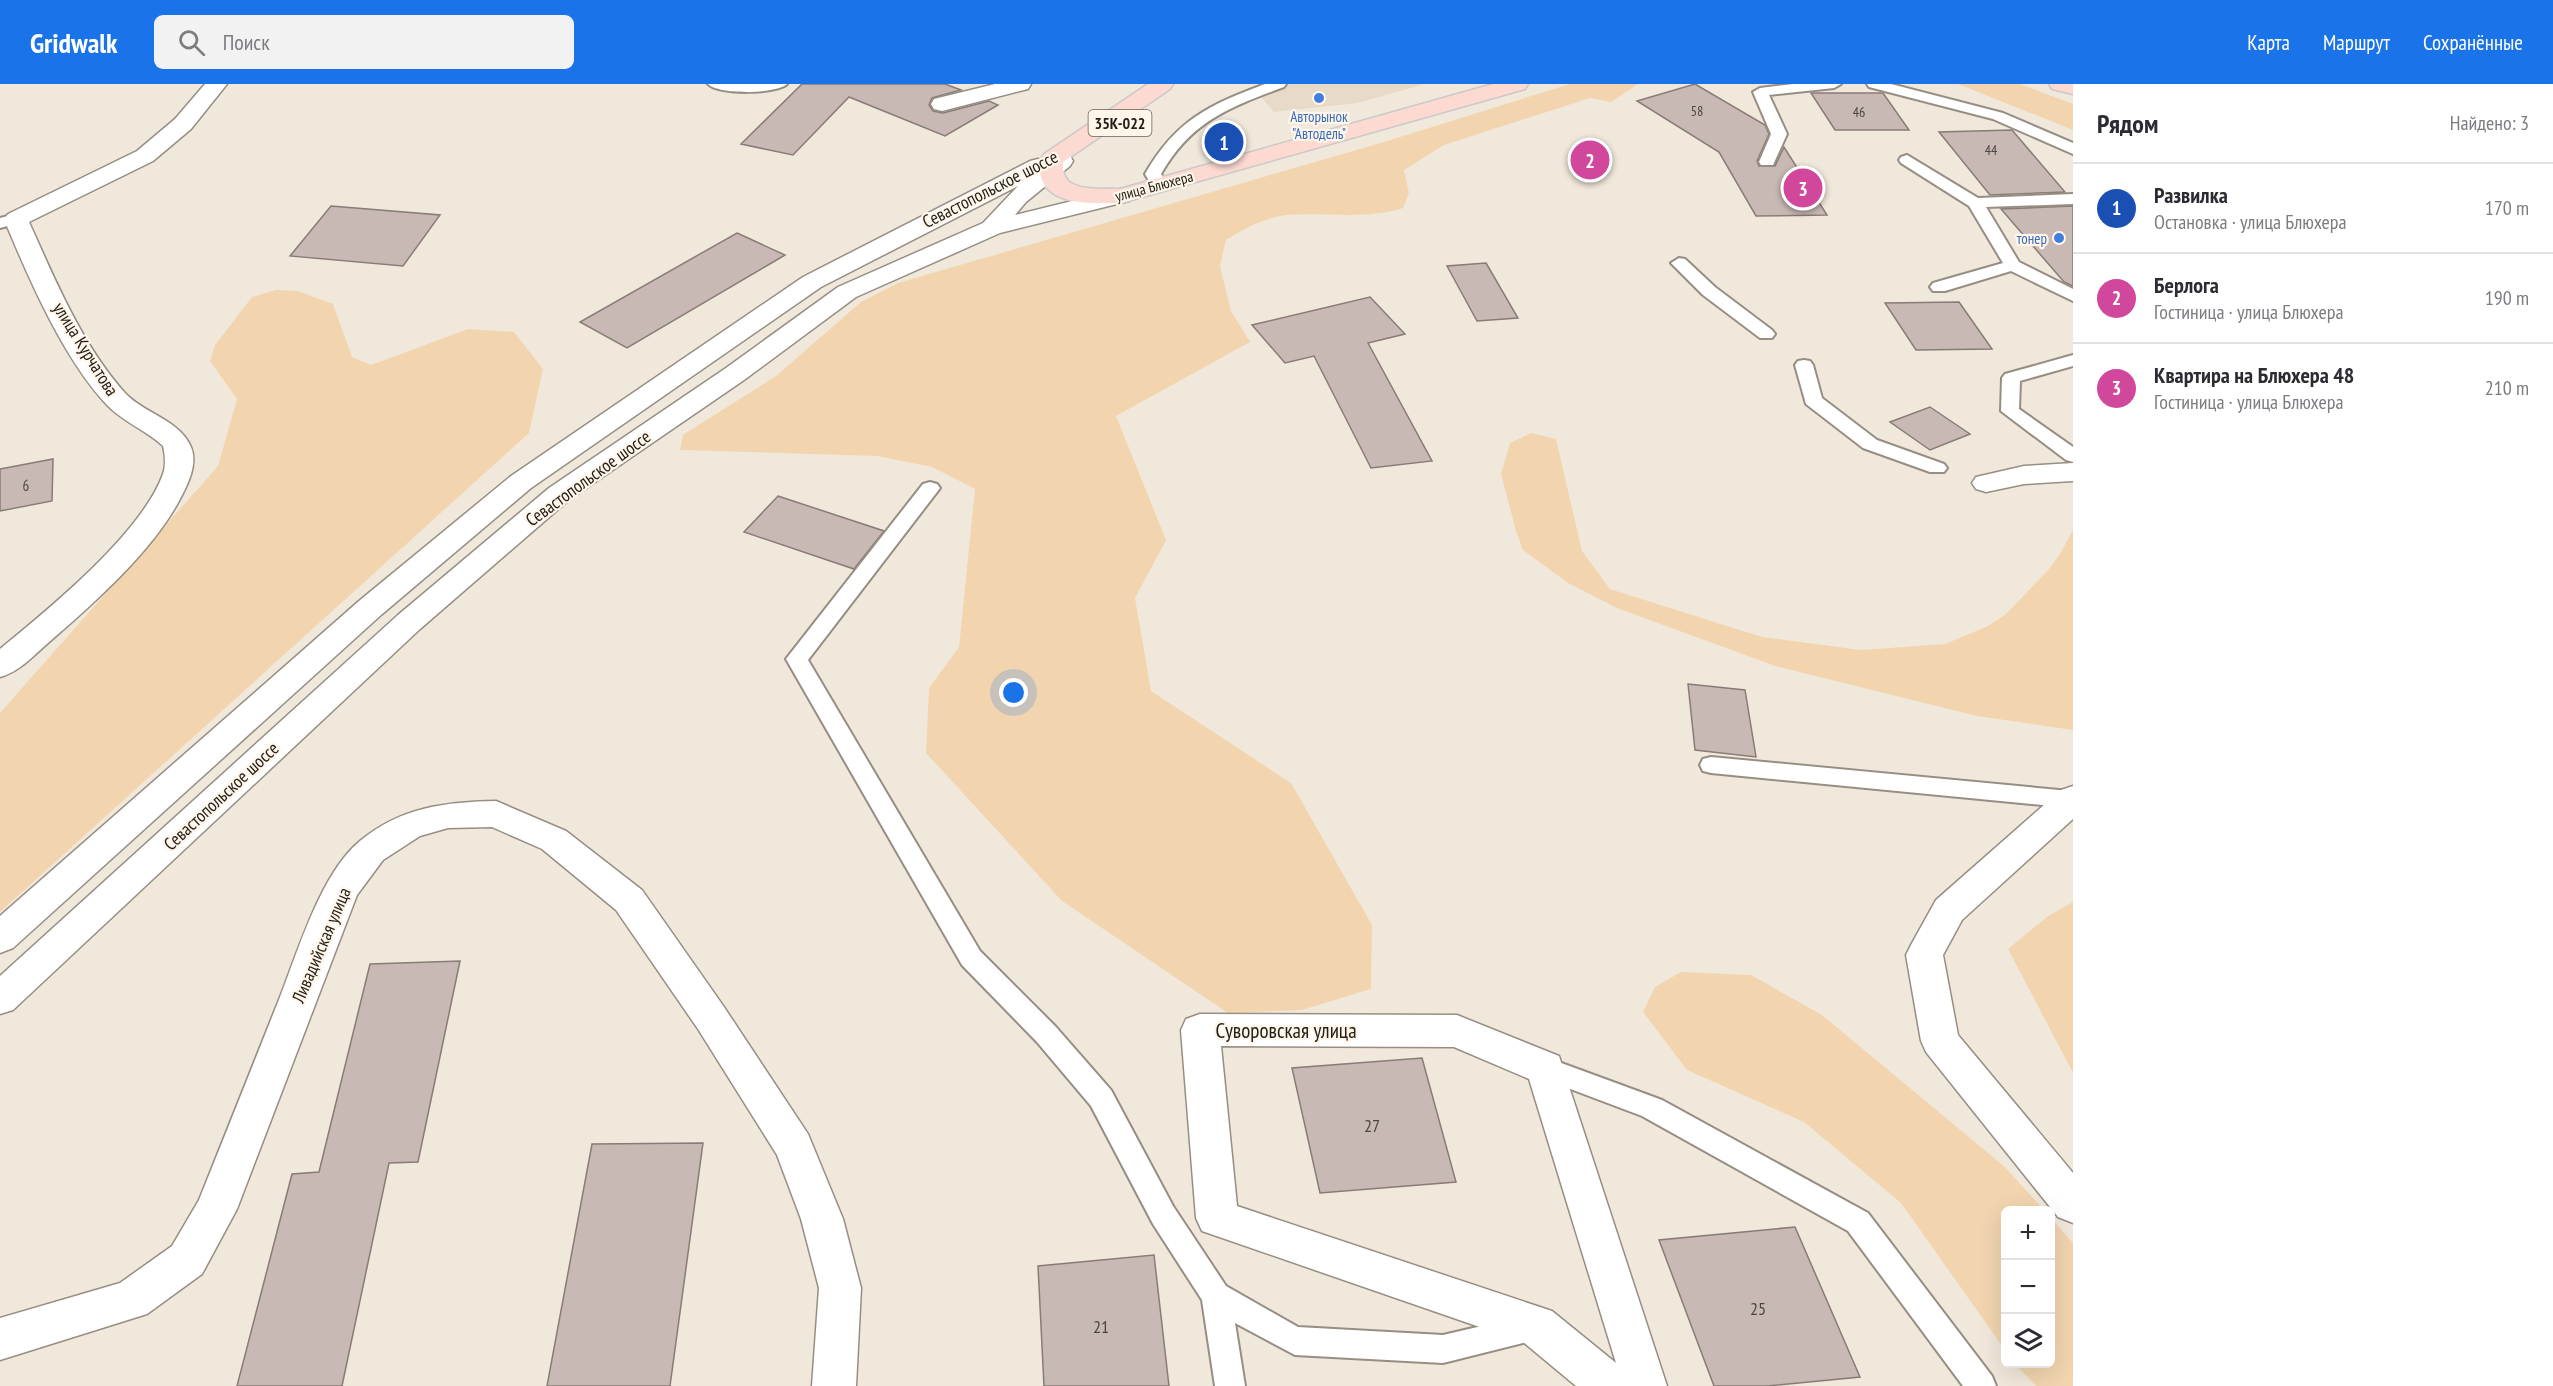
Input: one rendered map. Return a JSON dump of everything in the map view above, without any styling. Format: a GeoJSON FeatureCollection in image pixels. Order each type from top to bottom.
{"type":"FeatureCollection","features":[{"type":"Feature","properties":{"kind":"main road","name":"Севастопольское шоссе"},"geometry":{"type":"LineString","coordinates":[[1055,163],[1162,84]]}},
{"type":"Feature","properties":{"kind":"main road","name":"Севастопольское шоссе"},"geometry":{"type":"LineString","coordinates":[[1055,163],[1177,84]]}},
{"type":"Feature","properties":{"kind":"main road","name":"улица Блюхера"},"geometry":{"type":"LineString","coordinates":[[1141,190],[1517,84]]}},
{"type":"Feature","properties":{"kind":"main road"},"geometry":{"type":"LineString","coordinates":[[2060,84],[2073,88]]}},
{"type":"Feature","properties":{"kind":"main road"},"geometry":{"type":"LineString","coordinates":[[1055,163],[1055,185],[1066,192],[1085,195],[1141,190]]}},
{"type":"Feature","properties":{"kind":"street","name":"улица Курчатова"},"geometry":{"type":"LineString","coordinates":[[0,666],[62,614],[123,554],[167,500],[180,469],[178,448],[165,434],[116,400],[91,363],[8,221],[145,156],[183,124],[216,84]]}},
{"type":"Feature","properties":{"kind":"street"},"geometry":{"type":"LineString","coordinates":[[942,104],[1020,84]]}},
{"type":"Feature","properties":{"kind":"street","name":"Севастопольское шоссе"},"geometry":{"type":"LineString","coordinates":[[0,938],[370,608],[520,482],[812,282],[928,221],[1055,163]]}},
{"type":"Feature","properties":{"kind":"street","name":"Севастопольское шоссе"},"geometry":{"type":"LineString","coordinates":[[0,999],[410,622],[559,494],[735,374],[847,292],[991,229],[1018,197],[1055,163]]}},
{"type":"Feature","properties":{"kind":"street","name":"улица Блюхера"},"geometry":{"type":"LineString","coordinates":[[928,221],[991,229],[1141,190]]}},
{"type":"Feature","properties":{"kind":"street"},"geometry":{"type":"LineString","coordinates":[[1986,483],[2024,475],[2073,472]]}},
{"type":"Feature","properties":{"kind":"street"},"geometry":{"type":"LineString","coordinates":[[2071,799],[1949,910],[1924,955],[1940,1041],[2073,1204]]}},
{"type":"Feature","properties":{"kind":"street","name":"Ливадийская улица"},"geometry":{"type":"LineString","coordinates":[[0,1339],[132,1300],[187,1260],[216,1209],[341,889],[371,851],[409,826],[448,815],[496,814],[554,840],[629,900],[711,1018],[794,1147],[822,1219],[840,1288],[834,1386]]}},
{"type":"Feature","properties":{"kind":"street","name":"Суворовская улица"},"geometry":{"type":"LineString","coordinates":[[1545,1068],[1457,1031],[1200,1030],[1217,1218],[1537,1326],[1610,1386]]}},
{"type":"Feature","properties":{"kind":"street"},"geometry":{"type":"LineString","coordinates":[[1545,1068],[1645,1386]]}},
{"type":"Feature","properties":{"kind":"lane"},"geometry":{"type":"LineString","coordinates":[[715,84],[747,88],[780,84]]}},
{"type":"Feature","properties":{"kind":"lane"},"geometry":{"type":"LineString","coordinates":[[1141,190],[1167,149],[1181,133],[1208,116],[1279,84]]}},
{"type":"Feature","properties":{"kind":"lane"},"geometry":{"type":"LineString","coordinates":[[1767,162],[1779,134],[1760,92],[1834,84]]}},
{"type":"Feature","properties":{"kind":"lane"},"geometry":{"type":"LineString","coordinates":[[1874,84],[1998,116],[2073,149]]}},
{"type":"Feature","properties":{"kind":"lane"},"geometry":{"type":"LineString","coordinates":[[1907,160],[1975,204],[2013,265],[2073,296]]}},
{"type":"Feature","properties":{"kind":"lane"},"geometry":{"type":"LineString","coordinates":[[1975,204],[2073,199]]}},
{"type":"Feature","properties":{"kind":"lane"},"geometry":{"type":"LineString","coordinates":[[1679,262],[1708,291],[1766,333]]}},
{"type":"Feature","properties":{"kind":"lane"},"geometry":{"type":"LineString","coordinates":[[1939,286],[2013,265]]}},
{"type":"Feature","properties":{"kind":"lane"},"geometry":{"type":"LineString","coordinates":[[2073,360],[2011,378],[2010,411],[2073,456]]}},
{"type":"Feature","properties":{"kind":"lane"},"geometry":{"type":"LineString","coordinates":[[1804,365],[1813,400],[1870,444],[1937,468]]}},
{"type":"Feature","properties":{"kind":"lane"},"geometry":{"type":"LineString","coordinates":[[930,488],[796,659],[972,958],[1046,1034],[1101,1098],[1163,1215],[1216,1296],[1230,1386]]}},
{"type":"Feature","properties":{"kind":"lane"},"geometry":{"type":"LineString","coordinates":[[1711,765],[2071,799]]}},
{"type":"Feature","properties":{"kind":"lane"},"geometry":{"type":"LineString","coordinates":[[1545,1068],[1652,1108],[1858,1222],[1981,1386]]}},
{"type":"Feature","properties":{"kind":"lane"},"geometry":{"type":"LineString","coordinates":[[1216,1296],[1294,1341],[1443,1350],[1537,1326]]}},
{"type":"Feature","properties":{"kind":"shaded area","name":"Авторынок \"Автодель\""},"geometry":{"type":"Polygon","coordinates":[[[1279,84],[1425,84],[1358,103],[1274,112],[1257,92],[1279,84]]]}},
{"type":"Feature","properties":{"kind":"shaded area"},"geometry":{"type":"Polygon","coordinates":[[[1570,84],[1638,84],[1611,102],[1590,98],[1444,145],[1404,170],[1409,193],[1403,208],[1360,215],[1279,216],[1255,224],[1226,240],[1220,266],[1231,311],[1250,342],[1116,416],[1166,540],[1135,598],[1151,691],[1291,783],[1372,925],[1371,989],[1302,1010],[1228,1013],[1062,901],[926,753],[929,688],[959,647],[975,489],[932,467],[877,456],[680,450],[683,435],[776,376],[861,302],[898,283],[1384,142],[1570,84]]]}},
{"type":"Feature","properties":{"kind":"shaded area"},"geometry":{"type":"Polygon","coordinates":[[[1958,84],[2020,84],[2073,104],[2073,130],[1958,84]]]}},
{"type":"Feature","properties":{"kind":"shaded area"},"geometry":{"type":"Polygon","coordinates":[[[276,290],[298,291],[333,304],[352,357],[371,365],[468,329],[514,332],[543,369],[529,433],[0,912],[0,713],[218,466],[237,399],[210,361],[215,345],[252,297],[276,290]]]}},
{"type":"Feature","properties":{"kind":"shaded area"},"geometry":{"type":"Polygon","coordinates":[[[1531,433],[1556,439],[1582,551],[1610,589],[1762,637],[1861,650],[1945,644],[1988,626],[2006,614],[2049,569],[2073,530],[2073,730],[1977,716],[1775,666],[1617,608],[1568,583],[1523,550],[1501,474],[1510,443],[1531,433]]]}},
{"type":"Feature","properties":{"kind":"shaded area"},"geometry":{"type":"Polygon","coordinates":[[[2073,902],[2073,1073],[2008,949],[2048,916],[2073,902]]]}},
{"type":"Feature","properties":{"kind":"shaded area"},"geometry":{"type":"Polygon","coordinates":[[[1681,972],[1751,975],[1822,1015],[2005,1167],[2040,1206],[2001,1206],[2001,1344],[1901,1203],[1804,1122],[1687,1070],[1643,1012],[1655,987],[1681,972]]]}},
{"type":"Feature","properties":{"kind":"shaded area"},"geometry":{"type":"Polygon","coordinates":[[[2055,1223],[2073,1243],[2073,1386],[2036,1386],[2019,1368],[2055,1368],[2055,1223]]]}},
{"type":"Feature","properties":{"kind":"building"},"geometry":{"type":"Polygon","coordinates":[[[802,84],[945,84],[961,90],[932,98],[929,105],[933,111],[943,113],[989,101],[998,105],[945,136],[849,97],[793,155],[741,144],[802,84]]]}},
{"type":"Feature","properties":{"kind":"building"},"geometry":{"type":"Polygon","coordinates":[[[1695,84],[1765,125],[1769,134],[1757,161],[1759,166],[1775,166],[1784,147],[1827,215],[1756,216],[1719,152],[1637,101],[1695,84]]]}},
{"type":"Feature","properties":{"kind":"building"},"geometry":{"type":"Polygon","coordinates":[[[1811,93],[1883,93],[1909,130],[1835,130],[1811,93]]]}},
{"type":"Feature","properties":{"kind":"building"},"geometry":{"type":"Polygon","coordinates":[[[2012,130],[2065,192],[1990,195],[1939,132],[2012,130]]]}},
{"type":"Feature","properties":{"kind":"building"},"geometry":{"type":"Polygon","coordinates":[[[331,206],[440,215],[403,266],[290,256],[331,206]]]}},
{"type":"Feature","properties":{"kind":"building"},"geometry":{"type":"Polygon","coordinates":[[[2073,206],[2073,286],[2064,282],[2001,209],[2073,206]]]}},
{"type":"Feature","properties":{"kind":"building"},"geometry":{"type":"Polygon","coordinates":[[[737,233],[785,255],[627,348],[580,322],[737,233]]]}},
{"type":"Feature","properties":{"kind":"building"},"geometry":{"type":"Polygon","coordinates":[[[1486,263],[1518,318],[1477,321],[1447,266],[1486,263]]]}},
{"type":"Feature","properties":{"kind":"building"},"geometry":{"type":"Polygon","coordinates":[[[1370,297],[1405,334],[1368,343],[1432,461],[1371,468],[1314,356],[1285,363],[1252,325],[1370,297]]]}},
{"type":"Feature","properties":{"kind":"building"},"geometry":{"type":"Polygon","coordinates":[[[1959,302],[1992,349],[1916,350],[1885,303],[1959,302]]]}},
{"type":"Feature","properties":{"kind":"building"},"geometry":{"type":"Polygon","coordinates":[[[1930,407],[1970,434],[1930,450],[1890,422],[1930,407]]]}},
{"type":"Feature","properties":{"kind":"building"},"geometry":{"type":"Polygon","coordinates":[[[53,459],[52,501],[0,511],[0,469],[53,459]]]}},
{"type":"Feature","properties":{"kind":"building"},"geometry":{"type":"Polygon","coordinates":[[[778,496],[884,531],[854,569],[744,532],[778,496]]]}},
{"type":"Feature","properties":{"kind":"building"},"geometry":{"type":"Polygon","coordinates":[[[1688,684],[1745,690],[1756,757],[1695,750],[1688,684]]]}},
{"type":"Feature","properties":{"kind":"building"},"geometry":{"type":"Polygon","coordinates":[[[460,961],[418,1162],[389,1163],[342,1386],[237,1386],[292,1174],[319,1172],[370,964],[460,961]]]}},
{"type":"Feature","properties":{"kind":"building"},"geometry":{"type":"Polygon","coordinates":[[[1422,1058],[1456,1182],[1320,1193],[1292,1068],[1422,1058]]]}},
{"type":"Feature","properties":{"kind":"building"},"geometry":{"type":"Polygon","coordinates":[[[703,1143],[670,1386],[547,1386],[592,1144],[703,1143]]]}},
{"type":"Feature","properties":{"kind":"building"},"geometry":{"type":"Polygon","coordinates":[[[1795,1227],[1860,1377],[1767,1386],[1714,1386],[1659,1240],[1795,1227]]]}},
{"type":"Feature","properties":{"kind":"building"},"geometry":{"type":"Polygon","coordinates":[[[1154,1255],[1169,1386],[1044,1386],[1038,1266],[1154,1255]]]}},
{"type":"Feature","properties":{"kind":"place","name":"Авторынок \"Автодель\""},"geometry":{"type":"Point","coordinates":[1319,98]}},
{"type":"Feature","properties":{"kind":"place","name":"Развилка"},"geometry":{"type":"Point","coordinates":[1224,142]}},
{"type":"Feature","properties":{"kind":"place","name":"Берлога"},"geometry":{"type":"Point","coordinates":[1590,160]}},
{"type":"Feature","properties":{"kind":"place","name":"Квартира на Блюхера 48"},"geometry":{"type":"Point","coordinates":[1803,188]}},
{"type":"Feature","properties":{"kind":"place","name":"тонер"},"geometry":{"type":"Point","coordinates":[2059,238]}}]}
